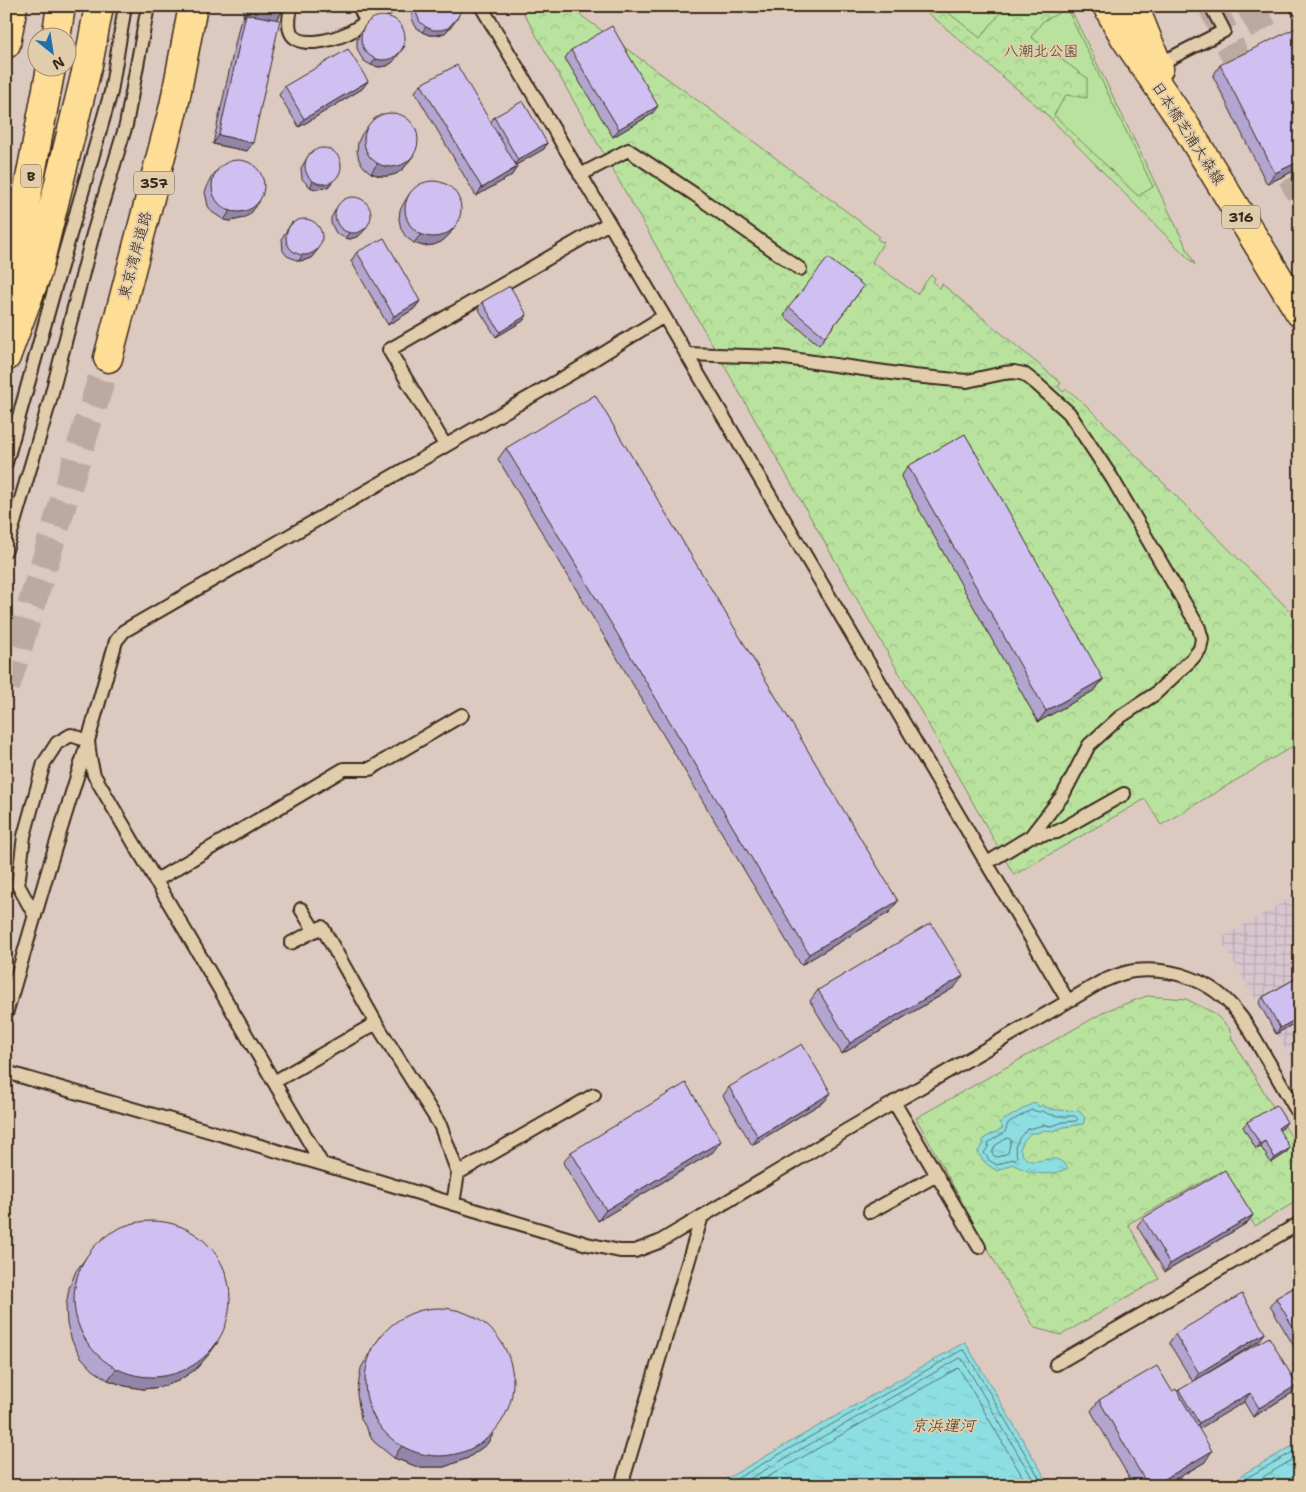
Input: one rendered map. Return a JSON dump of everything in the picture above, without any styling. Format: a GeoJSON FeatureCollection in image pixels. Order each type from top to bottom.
{"type":"FeatureCollection","features":[{"type":"Feature","properties":{"kind":"main road"},"geometry":{"type":"LineString","coordinates":[[6,44],[13,6]]}},
{"type":"Feature","properties":{"kind":"main road"},"geometry":{"type":"LineString","coordinates":[[57,28],[60,6]]}},
{"type":"Feature","properties":{"kind":"main road"},"geometry":{"type":"LineString","coordinates":[[6,357],[37,273],[89,60],[99,6]]}},
{"type":"Feature","properties":{"kind":"main road","name":"東京湾岸道路"},"geometry":{"type":"LineString","coordinates":[[108,358],[174,106],[193,6]]}},
{"type":"Feature","properties":{"kind":"main road","name":"日本橋芝浦大森線"},"geometry":{"type":"LineString","coordinates":[[1107,6],[1125,38],[1183,122],[1300,313]]}},
{"type":"Feature","properties":{"kind":"main road"},"geometry":{"type":"LineString","coordinates":[[1134,6],[1183,122]]}},
{"type":"Feature","properties":{"kind":"main road","name":"B"},"geometry":{"type":"LineString","coordinates":[[6,283],[25,205],[49,78]]}},
{"type":"Feature","properties":{"kind":"lane"},"geometry":{"type":"LineString","coordinates":[[6,463],[111,92],[125,6]]}},
{"type":"Feature","properties":{"kind":"lane"},"geometry":{"type":"LineString","coordinates":[[6,550],[49,404],[94,234],[126,124],[148,6]]}},
{"type":"Feature","properties":{"kind":"lane"},"geometry":{"type":"LineString","coordinates":[[292,6],[289,24],[290,32],[295,38],[303,42],[318,42],[347,33],[390,6]]}},
{"type":"Feature","properties":{"kind":"lane"},"geometry":{"type":"LineString","coordinates":[[360,6],[364,18],[370,19]]}},
{"type":"Feature","properties":{"kind":"lane"},"geometry":{"type":"LineString","coordinates":[[481,6],[1068,1001]]}},
{"type":"Feature","properties":{"kind":"lane"},"geometry":{"type":"LineString","coordinates":[[1158,65],[1224,31],[1211,6]]}},
{"type":"Feature","properties":{"kind":"lane"},"geometry":{"type":"LineString","coordinates":[[1295,6],[1300,10]]}},
{"type":"Feature","properties":{"kind":"lane"},"geometry":{"type":"LineString","coordinates":[[580,176],[628,150],[800,269]]}},
{"type":"Feature","properties":{"kind":"lane"},"geometry":{"type":"LineString","coordinates":[[445,445],[389,350],[609,223]]}},
{"type":"Feature","properties":{"kind":"lane"},"geometry":{"type":"LineString","coordinates":[[6,1014],[88,741],[112,651],[116,641],[124,631],[575,371],[664,316]]}},
{"type":"Feature","properties":{"kind":"lane"},"geometry":{"type":"LineString","coordinates":[[686,354],[778,357],[913,376],[967,381],[1004,373],[1024,374],[1069,413],[1112,478],[1199,628],[1202,639],[1200,649],[1155,694],[1120,718],[1088,745],[1063,795],[1031,836],[987,863]]}},
{"type":"Feature","properties":{"kind":"lane"},"geometry":{"type":"LineString","coordinates":[[155,880],[344,769],[370,769],[462,715]]}},
{"type":"Feature","properties":{"kind":"lane"},"geometry":{"type":"LineString","coordinates":[[35,916],[18,885],[24,836],[44,763],[57,743],[72,734],[88,741]]}},
{"type":"Feature","properties":{"kind":"lane"},"geometry":{"type":"LineString","coordinates":[[88,741],[94,775],[322,1164]]}},
{"type":"Feature","properties":{"kind":"lane"},"geometry":{"type":"LineString","coordinates":[[1031,836],[1057,832],[1124,794]]}},
{"type":"Feature","properties":{"kind":"lane"},"geometry":{"type":"LineString","coordinates":[[301,909],[314,930]]}},
{"type":"Feature","properties":{"kind":"lane"},"geometry":{"type":"LineString","coordinates":[[291,943],[322,927],[376,1023],[440,1126],[458,1173],[453,1204]]}},
{"type":"Feature","properties":{"kind":"lane"},"geometry":{"type":"LineString","coordinates":[[6,1072],[587,1244],[620,1252],[635,1251],[659,1242],[894,1102],[1101,982],[1132,971],[1159,970],[1185,975],[1205,984],[1222,996],[1236,1010],[1248,1027],[1300,1116]]}},
{"type":"Feature","properties":{"kind":"lane"},"geometry":{"type":"LineString","coordinates":[[274,1082],[376,1023]]}},
{"type":"Feature","properties":{"kind":"lane"},"geometry":{"type":"LineString","coordinates":[[458,1173],[594,1095]]}},
{"type":"Feature","properties":{"kind":"lane"},"geometry":{"type":"LineString","coordinates":[[894,1102],[979,1247]]}},
{"type":"Feature","properties":{"kind":"lane"},"geometry":{"type":"LineString","coordinates":[[870,1212],[937,1175]]}},
{"type":"Feature","properties":{"kind":"lane"},"geometry":{"type":"LineString","coordinates":[[621,1486],[702,1216]]}},
{"type":"Feature","properties":{"kind":"lane"},"geometry":{"type":"LineString","coordinates":[[1056,1364],[1300,1223]]}},
{"type":"Feature","properties":{"kind":"shaded area"},"geometry":{"type":"Polygon","coordinates":[[[1300,892],[1300,1073],[1220,939],[1300,892]]]}},
{"type":"Feature","properties":{"kind":"green space"},"geometry":{"type":"Polygon","coordinates":[[[530,6],[568,6],[745,135],[879,236],[877,239],[882,242],[884,241],[872,262],[917,294],[931,275],[935,278],[933,282],[940,288],[942,284],[1061,383],[1058,387],[1063,392],[1067,389],[1087,406],[1300,621],[1300,742],[1161,825],[1145,799],[1014,875],[523,12],[530,6]]]}},
{"type":"Feature","properties":{"kind":"green space","name":"八潮北公園"},"geometry":{"type":"Polygon","coordinates":[[[920,6],[1069,6],[1195,265],[1044,112],[920,6]]]}},
{"type":"Feature","properties":{"kind":"green space"},"geometry":{"type":"Polygon","coordinates":[[[940,6],[1006,6],[980,38],[940,6]]]}},
{"type":"Feature","properties":{"kind":"green space"},"geometry":{"type":"Polygon","coordinates":[[[1067,9],[1153,187],[1138,196],[1054,115],[1066,95],[1087,98],[1087,78],[1031,37],[1043,21],[1067,9]]]}},
{"type":"Feature","properties":{"kind":"green space"},"geometry":{"type":"Polygon","coordinates":[[[1147,996],[1186,999],[1214,1013],[1229,1028],[1233,1041],[1300,1151],[1300,1185],[1298,1187],[1300,1191],[1296,1193],[1299,1197],[1294,1200],[1295,1202],[1255,1226],[1221,1171],[1128,1224],[1159,1279],[1061,1335],[1035,1328],[1001,1273],[916,1118],[1108,1010],[1147,996]]]}},
{"type":"Feature","properties":{"kind":"water"},"geometry":{"type":"Polygon","coordinates":[[[1035,1102],[1039,1107],[1042,1105],[1056,1110],[1079,1111],[1085,1118],[1083,1124],[1053,1131],[1045,1130],[1031,1133],[1024,1140],[1020,1149],[1028,1160],[1056,1159],[1068,1168],[1054,1173],[1040,1174],[1012,1164],[997,1171],[985,1162],[979,1154],[978,1151],[983,1145],[983,1139],[1003,1128],[999,1123],[1035,1102]]]}},
{"type":"Feature","properties":{"kind":"water","name":"京浜運河"},"geometry":{"type":"Polygon","coordinates":[[[965,1342],[1050,1486],[714,1486],[965,1342]]]}},
{"type":"Feature","properties":{"kind":"water"},"geometry":{"type":"Polygon","coordinates":[[[1300,1442],[1300,1486],[1231,1486],[1245,1473],[1300,1442]]]}},
{"type":"Feature","properties":{"kind":"building"},"geometry":{"type":"Polygon","coordinates":[[[249,6],[283,6],[282,12],[249,6]]]}},
{"type":"Feature","properties":{"kind":"building"},"geometry":{"type":"Polygon","coordinates":[[[415,6],[460,6],[461,10],[458,17],[448,28],[433,30],[420,22],[415,6]]]}},
{"type":"Feature","properties":{"kind":"building"},"geometry":{"type":"Polygon","coordinates":[[[246,14],[280,20],[253,143],[219,135],[246,14]]]}},
{"type":"Feature","properties":{"kind":"building"},"geometry":{"type":"Polygon","coordinates":[[[387,16],[399,22],[404,29],[404,47],[399,54],[392,59],[379,60],[371,57],[364,50],[361,34],[364,26],[371,19],[387,16]]]}},
{"type":"Feature","properties":{"kind":"building"},"geometry":{"type":"Polygon","coordinates":[[[612,26],[658,106],[619,129],[571,50],[612,26]]]}},
{"type":"Feature","properties":{"kind":"building"},"geometry":{"type":"Polygon","coordinates":[[[1300,26],[1300,161],[1275,173],[1220,65],[1300,26]]]}},
{"type":"Feature","properties":{"kind":"building"},"geometry":{"type":"Polygon","coordinates":[[[348,49],[368,81],[304,119],[285,86],[348,49]]]}},
{"type":"Feature","properties":{"kind":"building"},"geometry":{"type":"Polygon","coordinates":[[[457,65],[517,167],[482,188],[421,84],[457,65]]]}},
{"type":"Feature","properties":{"kind":"building"},"geometry":{"type":"Polygon","coordinates":[[[523,101],[547,143],[518,160],[494,117],[523,101]]]}},
{"type":"Feature","properties":{"kind":"building"},"geometry":{"type":"Polygon","coordinates":[[[386,113],[396,113],[406,117],[414,125],[418,140],[414,155],[406,163],[396,167],[386,167],[376,163],[368,155],[364,145],[364,135],[368,125],[376,117],[386,113]]]}},
{"type":"Feature","properties":{"kind":"building"},"geometry":{"type":"Polygon","coordinates":[[[323,148],[335,154],[341,166],[335,178],[323,184],[311,178],[305,166],[311,154],[323,148]]]}},
{"type":"Feature","properties":{"kind":"building"},"geometry":{"type":"Polygon","coordinates":[[[233,160],[243,160],[257,167],[264,181],[264,191],[257,205],[243,212],[233,212],[223,208],[216,201],[212,191],[212,181],[216,171],[223,164],[233,160]]]}},
{"type":"Feature","properties":{"kind":"building"},"geometry":{"type":"Polygon","coordinates":[[[433,181],[444,183],[453,189],[459,198],[461,209],[459,220],[453,229],[444,235],[433,237],[422,235],[413,229],[407,220],[405,209],[407,198],[413,189],[422,183],[433,181]]]}},
{"type":"Feature","properties":{"kind":"building"},"geometry":{"type":"Polygon","coordinates":[[[353,197],[365,203],[371,215],[365,227],[353,233],[341,227],[335,215],[341,203],[353,197]]]}},
{"type":"Feature","properties":{"kind":"building"},"geometry":{"type":"Polygon","coordinates":[[[304,219],[311,220],[317,224],[321,230],[321,244],[317,250],[311,254],[304,255],[297,254],[291,250],[287,244],[286,237],[287,230],[291,224],[297,220],[304,219]]]}},
{"type":"Feature","properties":{"kind":"building"},"geometry":{"type":"Polygon","coordinates":[[[384,238],[420,301],[394,316],[357,252],[384,238]]]}},
{"type":"Feature","properties":{"kind":"building"},"geometry":{"type":"Polygon","coordinates":[[[828,258],[864,286],[825,337],[789,307],[828,258]]]}},
{"type":"Feature","properties":{"kind":"building"},"geometry":{"type":"Polygon","coordinates":[[[510,286],[527,315],[500,332],[482,302],[510,286]]]}},
{"type":"Feature","properties":{"kind":"building"},"geometry":{"type":"Polygon","coordinates":[[[595,395],[898,901],[809,954],[506,448],[595,395]]]}},
{"type":"Feature","properties":{"kind":"building"},"geometry":{"type":"Polygon","coordinates":[[[965,434],[1103,679],[1046,711],[908,466],[965,434]]]}},
{"type":"Feature","properties":{"kind":"building"},"geometry":{"type":"Polygon","coordinates":[[[931,923],[963,976],[850,1043],[818,990],[931,923]]]}},
{"type":"Feature","properties":{"kind":"building"},"geometry":{"type":"Polygon","coordinates":[[[1300,976],[1300,1017],[1280,1028],[1263,997],[1300,976]]]}},
{"type":"Feature","properties":{"kind":"building"},"geometry":{"type":"Polygon","coordinates":[[[802,1044],[831,1093],[758,1137],[729,1087],[802,1044]]]}},
{"type":"Feature","properties":{"kind":"building"},"geometry":{"type":"Polygon","coordinates":[[[686,1083],[721,1141],[606,1210],[571,1152],[686,1083]]]}},
{"type":"Feature","properties":{"kind":"building"},"geometry":{"type":"Polygon","coordinates":[[[1276,1105],[1287,1122],[1278,1128],[1290,1148],[1275,1158],[1265,1141],[1260,1144],[1247,1122],[1276,1105]]]}},
{"type":"Feature","properties":{"kind":"building"},"geometry":{"type":"Polygon","coordinates":[[[1225,1170],[1253,1215],[1170,1264],[1143,1218],[1225,1170]]]}},
{"type":"Feature","properties":{"kind":"building"},"geometry":{"type":"Polygon","coordinates":[[[144,1221],[160,1221],[175,1224],[189,1230],[207,1244],[221,1262],[227,1276],[230,1299],[227,1322],[221,1336],[207,1354],[189,1368],[175,1374],[160,1377],[144,1377],[129,1374],[115,1368],[97,1354],[87,1342],[77,1322],[74,1307],[74,1291],[77,1276],[83,1262],[97,1244],[109,1234],[129,1224],[144,1221]]]}},
{"type":"Feature","properties":{"kind":"building"},"geometry":{"type":"Polygon","coordinates":[[[1300,1284],[1300,1339],[1276,1298],[1300,1284]]]}},
{"type":"Feature","properties":{"kind":"building"},"geometry":{"type":"Polygon","coordinates":[[[1242,1294],[1265,1333],[1199,1373],[1175,1334],[1242,1294]]]}},
{"type":"Feature","properties":{"kind":"building"},"geometry":{"type":"Polygon","coordinates":[[[439,1308],[453,1309],[467,1314],[480,1320],[491,1330],[501,1341],[507,1354],[512,1368],[512,1396],[507,1410],[501,1423],[491,1434],[480,1444],[467,1450],[453,1455],[439,1456],[425,1455],[411,1450],[398,1444],[387,1434],[377,1423],[371,1410],[366,1396],[365,1382],[366,1368],[371,1354],[377,1341],[387,1330],[398,1320],[411,1314],[425,1309],[439,1308]]]}},
{"type":"Feature","properties":{"kind":"building"},"geometry":{"type":"Polygon","coordinates":[[[1269,1337],[1297,1385],[1259,1408],[1250,1393],[1199,1423],[1179,1390],[1269,1337]]]}},
{"type":"Feature","properties":{"kind":"building"},"geometry":{"type":"Polygon","coordinates":[[[1157,1366],[1172,1391],[1176,1389],[1212,1451],[1153,1486],[1148,1486],[1099,1400],[1157,1366]]]}},
{"type":"Feature","properties":{"kind":"tunnel"},"geometry":{"type":"LineString","coordinates":[[1212,6],[1251,91]]}},
{"type":"Feature","properties":{"kind":"tunnel"},"geometry":{"type":"LineString","coordinates":[[1250,6],[1300,94]]}},
{"type":"Feature","properties":{"kind":"tunnel"},"geometry":{"type":"LineString","coordinates":[[1274,139],[1300,194]]}},
{"type":"Feature","properties":{"kind":"tunnel"},"geometry":{"type":"LineString","coordinates":[[6,687],[108,358]]}}]}
